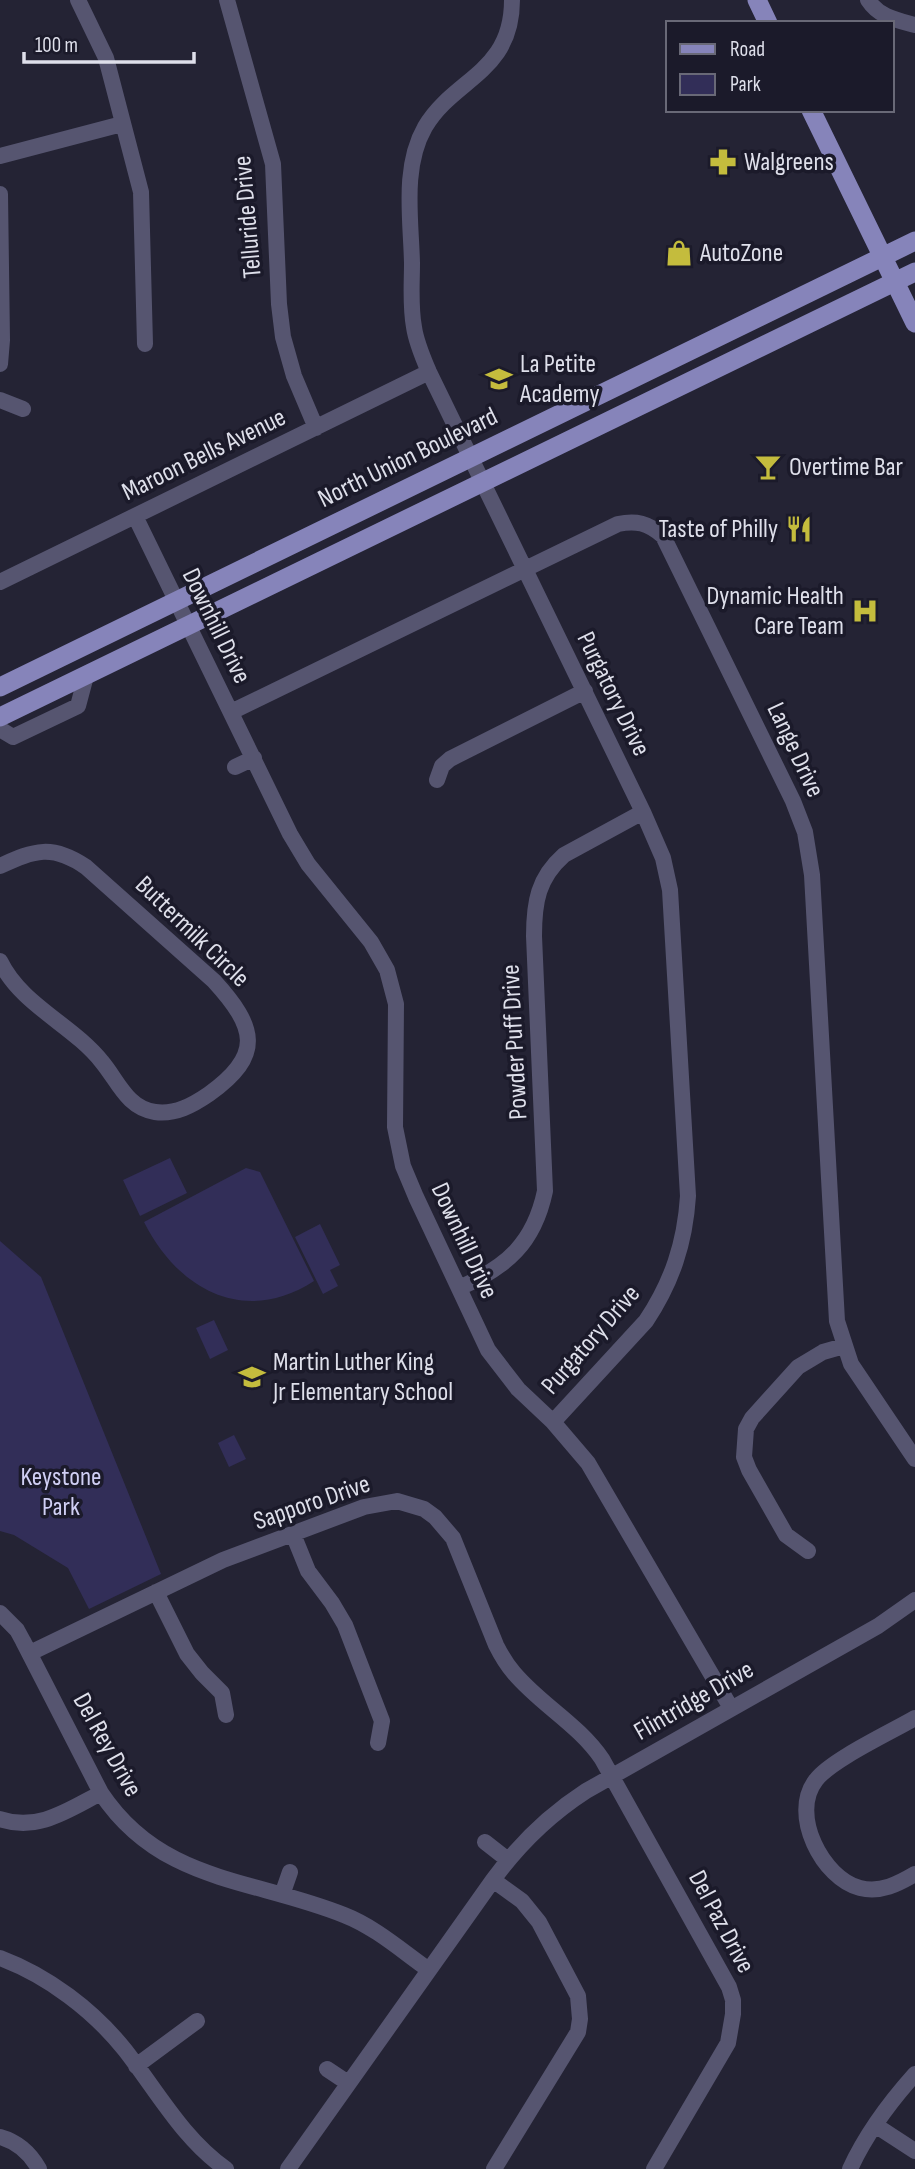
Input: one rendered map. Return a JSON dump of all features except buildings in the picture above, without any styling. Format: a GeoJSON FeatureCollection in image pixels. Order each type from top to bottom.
{"type":"FeatureCollection","features":[{"type":"Feature","properties":{"kind":"main road"},"geometry":{"type":"LineString","coordinates":[[757,0],[767,21]]}},
{"type":"Feature","properties":{"kind":"main road"},"geometry":{"type":"LineString","coordinates":[[812,112],[915,323]]}},
{"type":"Feature","properties":{"kind":"main road","name":"North Union Boulevard"},"geometry":{"type":"LineString","coordinates":[[0,687],[915,241]]}},
{"type":"Feature","properties":{"kind":"main road","name":"North Union Boulevard"},"geometry":{"type":"LineString","coordinates":[[0,717],[915,272]]}},
{"type":"Feature","properties":{"kind":"street"},"geometry":{"type":"LineString","coordinates":[[78,0],[106,58],[141,192],[145,344]]}},
{"type":"Feature","properties":{"kind":"street","name":"Telluride Drive"},"geometry":{"type":"LineString","coordinates":[[227,0],[274,171],[279,312],[283,337],[294,376],[316,428]]}},
{"type":"Feature","properties":{"kind":"street","name":"Purgatory Drive"},"geometry":{"type":"LineString","coordinates":[[512,0],[508,29],[502,46],[482,71],[436,112],[418,142],[410,177],[414,326],[429,372],[643,812],[668,873],[674,921],[688,1196],[684,1237],[673,1274],[646,1321],[553,1422]]}},
{"type":"Feature","properties":{"kind":"street"},"geometry":{"type":"LineString","coordinates":[[868,0],[876,11],[886,17],[915,25]]}},
{"type":"Feature","properties":{"kind":"street"},"geometry":{"type":"LineString","coordinates":[[0,156],[122,124]]}},
{"type":"Feature","properties":{"kind":"street"},"geometry":{"type":"LineString","coordinates":[[0,194],[0,364]]}},
{"type":"Feature","properties":{"kind":"street","name":"Maroon Bells Avenue"},"geometry":{"type":"LineString","coordinates":[[0,582],[429,372]]}},
{"type":"Feature","properties":{"kind":"street"},"geometry":{"type":"LineString","coordinates":[[0,400],[23,409]]}},
{"type":"Feature","properties":{"kind":"street","name":"Downhill Drive"},"geometry":{"type":"LineString","coordinates":[[135,516],[290,834],[303,856],[371,942],[387,970],[396,1004],[395,1127],[400,1153],[408,1181],[459,1288],[495,1360],[518,1389],[553,1422],[593,1469],[731,1708]]}},
{"type":"Feature","properties":{"kind":"street","name":"Lange Drive"},"geometry":{"type":"LineString","coordinates":[[231,712],[618,524],[642,523],[663,536],[800,818],[809,848],[835,1305],[851,1364],[915,1459]]}},
{"type":"Feature","properties":{"kind":"street"},"geometry":{"type":"LineString","coordinates":[[0,729],[13,737],[78,706],[86,676]]}},
{"type":"Feature","properties":{"kind":"street"},"geometry":{"type":"LineString","coordinates":[[437,780],[442,766],[450,759],[585,691]]}},
{"type":"Feature","properties":{"kind":"street"},"geometry":{"type":"LineString","coordinates":[[235,768],[254,758]]}},
{"type":"Feature","properties":{"kind":"street","name":"Powder Puff Drive"},"geometry":{"type":"LineString","coordinates":[[459,1288],[488,1274],[526,1241],[541,1210],[545,1191],[534,936],[536,898],[540,886],[554,863],[564,855],[643,812]]}},
{"type":"Feature","properties":{"kind":"street","name":"Buttermilk Circle"},"geometry":{"type":"LineString","coordinates":[[0,866],[23,855],[50,850],[63,853],[86,867],[227,995],[244,1021],[247,1048],[243,1062],[226,1082],[196,1103],[167,1112],[142,1108],[125,1094],[93,1051],[20,989],[0,961]]}},
{"type":"Feature","properties":{"kind":"street"},"geometry":{"type":"LineString","coordinates":[[808,1550],[786,1535],[749,1470],[744,1457],[746,1429],[752,1418],[798,1367],[823,1352],[844,1346]]}},
{"type":"Feature","properties":{"kind":"street","name":"Sapporo Drive"},"geometry":{"type":"LineString","coordinates":[[30,1653],[223,1560],[381,1502],[397,1501],[435,1517],[453,1538],[504,1660],[526,1685],[585,1737],[611,1776]]}},
{"type":"Feature","properties":{"kind":"street"},"geometry":{"type":"LineString","coordinates":[[293,1534],[308,1571],[345,1625],[382,1721],[378,1743]]}},
{"type":"Feature","properties":{"kind":"street"},"geometry":{"type":"LineString","coordinates":[[156,1592],[187,1654],[222,1693],[226,1714]]}},
{"type":"Feature","properties":{"kind":"street","name":"Flintridge Drive"},"geometry":{"type":"LineString","coordinates":[[288,2169],[508,1860],[556,1812],[611,1776],[878,1626],[915,1600]]}},
{"type":"Feature","properties":{"kind":"street","name":"Del Rey Drive"},"geometry":{"type":"LineString","coordinates":[[0,1613],[17,1630],[101,1793],[124,1824],[169,1857],[206,1872],[346,1915],[429,1970]]}},
{"type":"Feature","properties":{"kind":"street"},"geometry":{"type":"LineString","coordinates":[[915,1718],[824,1771],[808,1792],[805,1817],[808,1830],[830,1867],[848,1884],[873,1890],[888,1888],[915,1874]]}},
{"type":"Feature","properties":{"kind":"street","name":"Del Paz Drive"},"geometry":{"type":"LineString","coordinates":[[611,1776],[724,1974],[733,2000],[732,2030],[728,2043],[654,2169]]}},
{"type":"Feature","properties":{"kind":"street"},"geometry":{"type":"LineString","coordinates":[[0,1819],[20,1824],[42,1821],[101,1793]]}},
{"type":"Feature","properties":{"kind":"street"},"geometry":{"type":"LineString","coordinates":[[485,1842],[508,1860]]}},
{"type":"Feature","properties":{"kind":"street"},"geometry":{"type":"LineString","coordinates":[[282,1895],[290,1872]]}},
{"type":"Feature","properties":{"kind":"street"},"geometry":{"type":"LineString","coordinates":[[493,1880],[522,1901],[539,1922],[573,1984],[580,2008],[578,2032],[494,2169]]}},
{"type":"Feature","properties":{"kind":"street"},"geometry":{"type":"LineString","coordinates":[[0,1958],[44,1980],[81,2006],[112,2036],[194,2143],[226,2169]]}},
{"type":"Feature","properties":{"kind":"street"},"geometry":{"type":"LineString","coordinates":[[136,2066],[197,2021]]}},
{"type":"Feature","properties":{"kind":"street"},"geometry":{"type":"LineString","coordinates":[[327,2070],[348,2083]]}},
{"type":"Feature","properties":{"kind":"street"},"geometry":{"type":"LineString","coordinates":[[850,2169],[875,2124],[915,2074]]}},
{"type":"Feature","properties":{"kind":"street"},"geometry":{"type":"LineString","coordinates":[[875,2124],[915,2151]]}},
{"type":"Feature","properties":{"kind":"street"},"geometry":{"type":"LineString","coordinates":[[0,2137],[16,2143],[26,2151],[39,2169]]}},
{"type":"Feature","properties":{"kind":"green space"},"geometry":{"type":"Polygon","coordinates":[[[170,1158],[187,1193],[140,1216],[123,1180],[170,1158]]]}},
{"type":"Feature","properties":{"kind":"green space"},"geometry":{"type":"Polygon","coordinates":[[[246,1168],[260,1172],[314,1281],[288,1294],[263,1300],[239,1300],[216,1294],[195,1282],[175,1266],[158,1246],[144,1222],[246,1168]]]}},
{"type":"Feature","properties":{"kind":"green space"},"geometry":{"type":"Polygon","coordinates":[[[320,1224],[340,1265],[330,1270],[338,1286],[323,1294],[295,1237],[320,1224]]]}},
{"type":"Feature","properties":{"kind":"green space","name":"Keystone Park"},"geometry":{"type":"Polygon","coordinates":[[[0,1241],[41,1277],[161,1574],[89,1609],[68,1568],[14,1535],[0,1531],[0,1241]]]}},
{"type":"Feature","properties":{"kind":"green space"},"geometry":{"type":"Polygon","coordinates":[[[214,1320],[228,1350],[210,1359],[196,1328],[214,1320]]]}},
{"type":"Feature","properties":{"kind":"green space"},"geometry":{"type":"Polygon","coordinates":[[[234,1435],[246,1459],[229,1467],[218,1443],[234,1435]]]}},
{"type":"Feature","properties":{"kind":"place","name":"Walgreens"},"geometry":{"type":"Point","coordinates":[723,162]}},
{"type":"Feature","properties":{"kind":"place","name":"AutoZone"},"geometry":{"type":"Point","coordinates":[679,253]}},
{"type":"Feature","properties":{"kind":"place","name":"La Petite Academy"},"geometry":{"type":"Point","coordinates":[499,379]}},
{"type":"Feature","properties":{"kind":"place","name":"Overtime Bar"},"geometry":{"type":"Point","coordinates":[768,467]}},
{"type":"Feature","properties":{"kind":"place","name":"Taste of Philly"},"geometry":{"type":"Point","coordinates":[799,529]}},
{"type":"Feature","properties":{"kind":"place","name":"Dynamic Health Care Team"},"geometry":{"type":"Point","coordinates":[865,611]}},
{"type":"Feature","properties":{"kind":"place","name":"Martin Luther King Jr Elementary School"},"geometry":{"type":"Point","coordinates":[252,1377]}}]}
